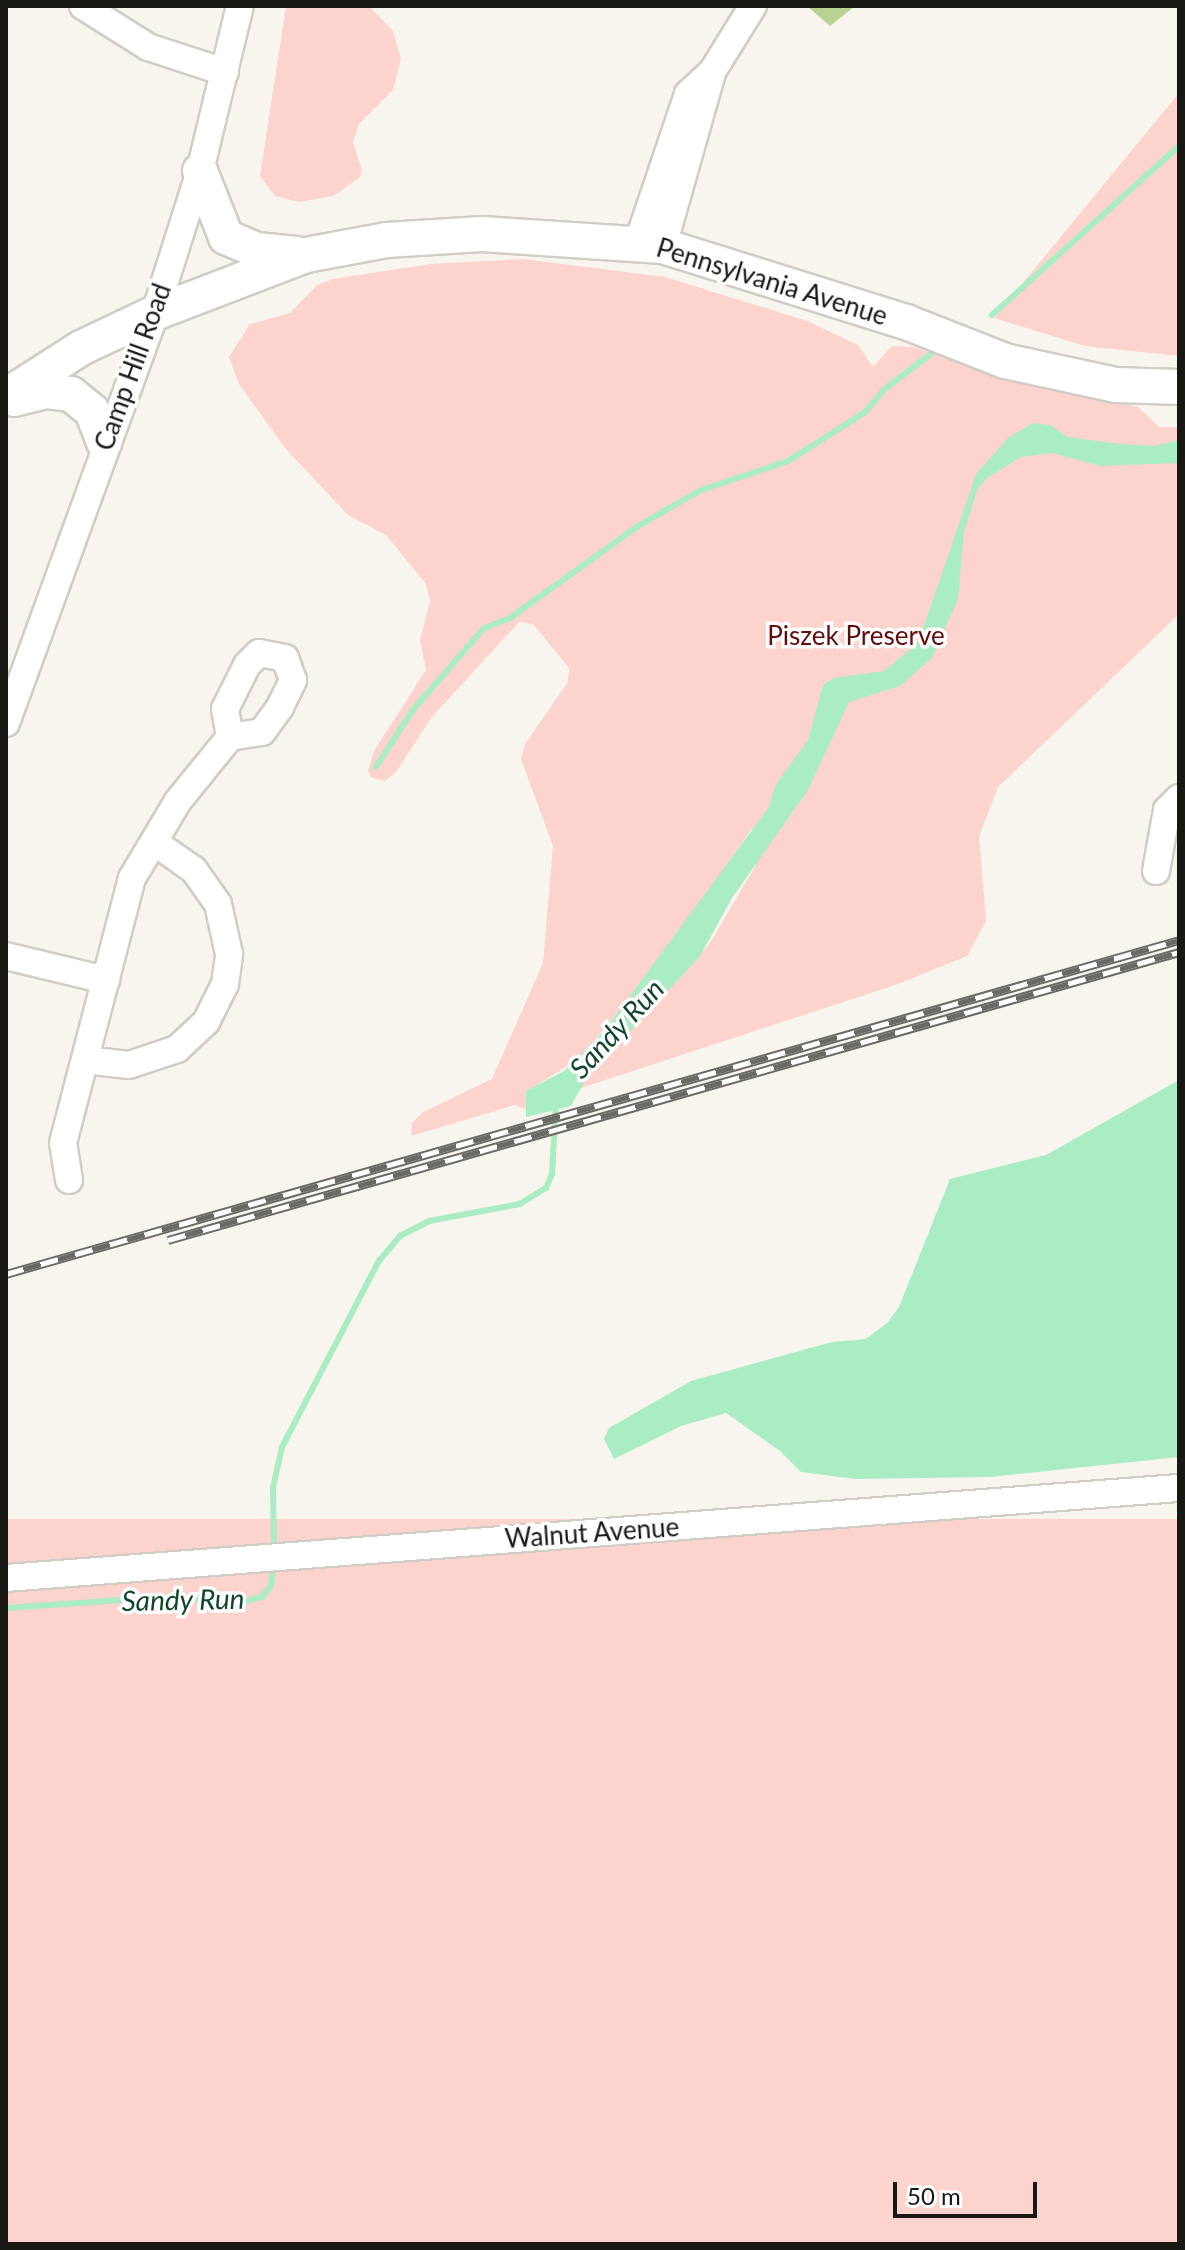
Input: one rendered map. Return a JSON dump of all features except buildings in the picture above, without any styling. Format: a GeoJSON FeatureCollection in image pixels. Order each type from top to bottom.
{"type":"FeatureCollection","features":[{"type":"Feature","properties":{"kind":"main road"},"geometry":{"type":"LineString","coordinates":[[200,171],[226,237],[257,250],[306,255]]}},
{"type":"Feature","properties":{"kind":"main road","name":"Pennsylvania Avenue"},"geometry":{"type":"LineString","coordinates":[[6,398],[81,348],[155,313],[306,255],[387,240],[482,234],[650,244],[906,322],[1005,361],[1116,385],[1179,387]]}},
{"type":"Feature","properties":{"kind":"main road"},"geometry":{"type":"LineString","coordinates":[[6,398],[46,391],[71,394],[92,411],[104,443]]}},
{"type":"Feature","properties":{"kind":"street"},"geometry":{"type":"LineString","coordinates":[[83,6],[148,47],[225,72]]}},
{"type":"Feature","properties":{"kind":"street","name":"Camp Hill Road"},"geometry":{"type":"LineString","coordinates":[[6,723],[104,443],[155,313],[200,171],[240,6]]}},
{"type":"Feature","properties":{"kind":"street"},"geometry":{"type":"LineString","coordinates":[[650,244],[712,72],[753,6]]}},
{"type":"Feature","properties":{"kind":"street"},"geometry":{"type":"LineString","coordinates":[[69,1180],[63,1143],[132,878],[154,842],[230,737]]}},
{"type":"Feature","properties":{"kind":"street"},"geometry":{"type":"LineString","coordinates":[[1156,871],[1167,810],[1179,798]]}},
{"type":"Feature","properties":{"kind":"street"},"geometry":{"type":"LineString","coordinates":[[85,1060],[129,1065],[177,1049],[206,1022],[225,984],[229,954],[218,904],[194,870],[154,842]]}},
{"type":"Feature","properties":{"kind":"street"},"geometry":{"type":"LineString","coordinates":[[6,956],[106,980]]}},
{"type":"Feature","properties":{"kind":"street","name":"Walnut Avenue"},"geometry":{"type":"LineString","coordinates":[[6,1578],[260,1556],[1179,1488]]}},
{"type":"Feature","properties":{"kind":"green space"},"geometry":{"type":"Polygon","coordinates":[[[286,6],[369,6],[393,31],[401,59],[393,90],[359,124],[353,142],[362,171],[359,178],[333,196],[300,202],[275,196],[260,176],[286,6]]]}},
{"type":"Feature","properties":{"kind":"green space"},"geometry":{"type":"Polygon","coordinates":[[[1179,93],[1179,356],[1085,346],[994,318],[1179,93]]]}},
{"type":"Feature","properties":{"kind":"green space","name":"Piszek Preserve"},"geometry":{"type":"Polygon","coordinates":[[[523,259],[665,277],[807,321],[858,345],[873,367],[892,346],[914,347],[1002,379],[1138,407],[1159,427],[1179,427],[1179,614],[998,787],[979,836],[986,921],[967,956],[898,984],[578,1089],[710,943],[756,865],[753,827],[650,976],[577,1060],[527,1091],[526,1109],[515,1105],[411,1136],[412,1123],[423,1112],[492,1079],[543,963],[553,846],[521,759],[525,744],[568,682],[569,668],[533,624],[519,622],[431,718],[396,772],[385,781],[372,778],[368,771],[374,751],[426,670],[420,640],[430,602],[426,584],[386,535],[348,515],[285,448],[239,384],[229,357],[250,324],[290,313],[317,285],[333,279],[431,264],[523,259]]]}},
{"type":"Feature","properties":{"kind":"green space"},"geometry":{"type":"Polygon","coordinates":[[[6,1519],[1179,1519],[1179,2244],[6,2244],[6,1519]]]}},
{"type":"Feature","properties":{"kind":"water"},"geometry":{"type":"Polygon","coordinates":[[[1033,423],[1050,425],[1068,437],[1119,444],[1155,446],[1179,440],[1179,463],[1100,466],[1052,453],[1021,457],[987,478],[977,490],[964,532],[958,599],[932,658],[900,686],[849,702],[808,790],[732,898],[700,956],[586,1079],[571,1106],[526,1117],[526,1091],[564,1071],[604,1031],[769,807],[775,786],[808,740],[823,685],[834,678],[884,671],[918,643],[976,474],[1009,437],[1033,423]]]}},
{"type":"Feature","properties":{"kind":"water"},"geometry":{"type":"Polygon","coordinates":[[[1179,1080],[1179,1457],[989,1477],[855,1479],[801,1472],[780,1451],[726,1413],[681,1426],[614,1459],[604,1439],[609,1428],[691,1381],[832,1342],[866,1339],[887,1323],[899,1307],[950,1179],[1046,1155],[1179,1080]]]}},
{"type":"Feature","properties":{"kind":"waterway"},"geometry":{"type":"LineString","coordinates":[[992,315],[1179,146]]}},
{"type":"Feature","properties":{"kind":"waterway"},"geometry":{"type":"LineString","coordinates":[[376,767],[412,711],[484,628],[510,618],[638,526],[701,490],[788,461],[864,413],[886,388],[936,350]]}},
{"type":"Feature","properties":{"kind":"waterway","name":"Sandy Run"},"geometry":{"type":"LineString","coordinates":[[274,1550],[273,1488],[282,1447],[379,1261],[400,1236],[429,1221],[520,1204],[546,1188],[552,1174],[556,1102]]}},
{"type":"Feature","properties":{"kind":"waterway","name":"Sandy Run"},"geometry":{"type":"LineString","coordinates":[[6,1608],[166,1597],[239,1603],[262,1597],[271,1586],[274,1565]]}},
{"type":"Feature","properties":{"kind":"railway"},"geometry":{"type":"LineString","coordinates":[[6,1274],[1179,940]]}},
{"type":"Feature","properties":{"kind":"railway"},"geometry":{"type":"LineString","coordinates":[[168,1240],[1179,952]]}}]}
